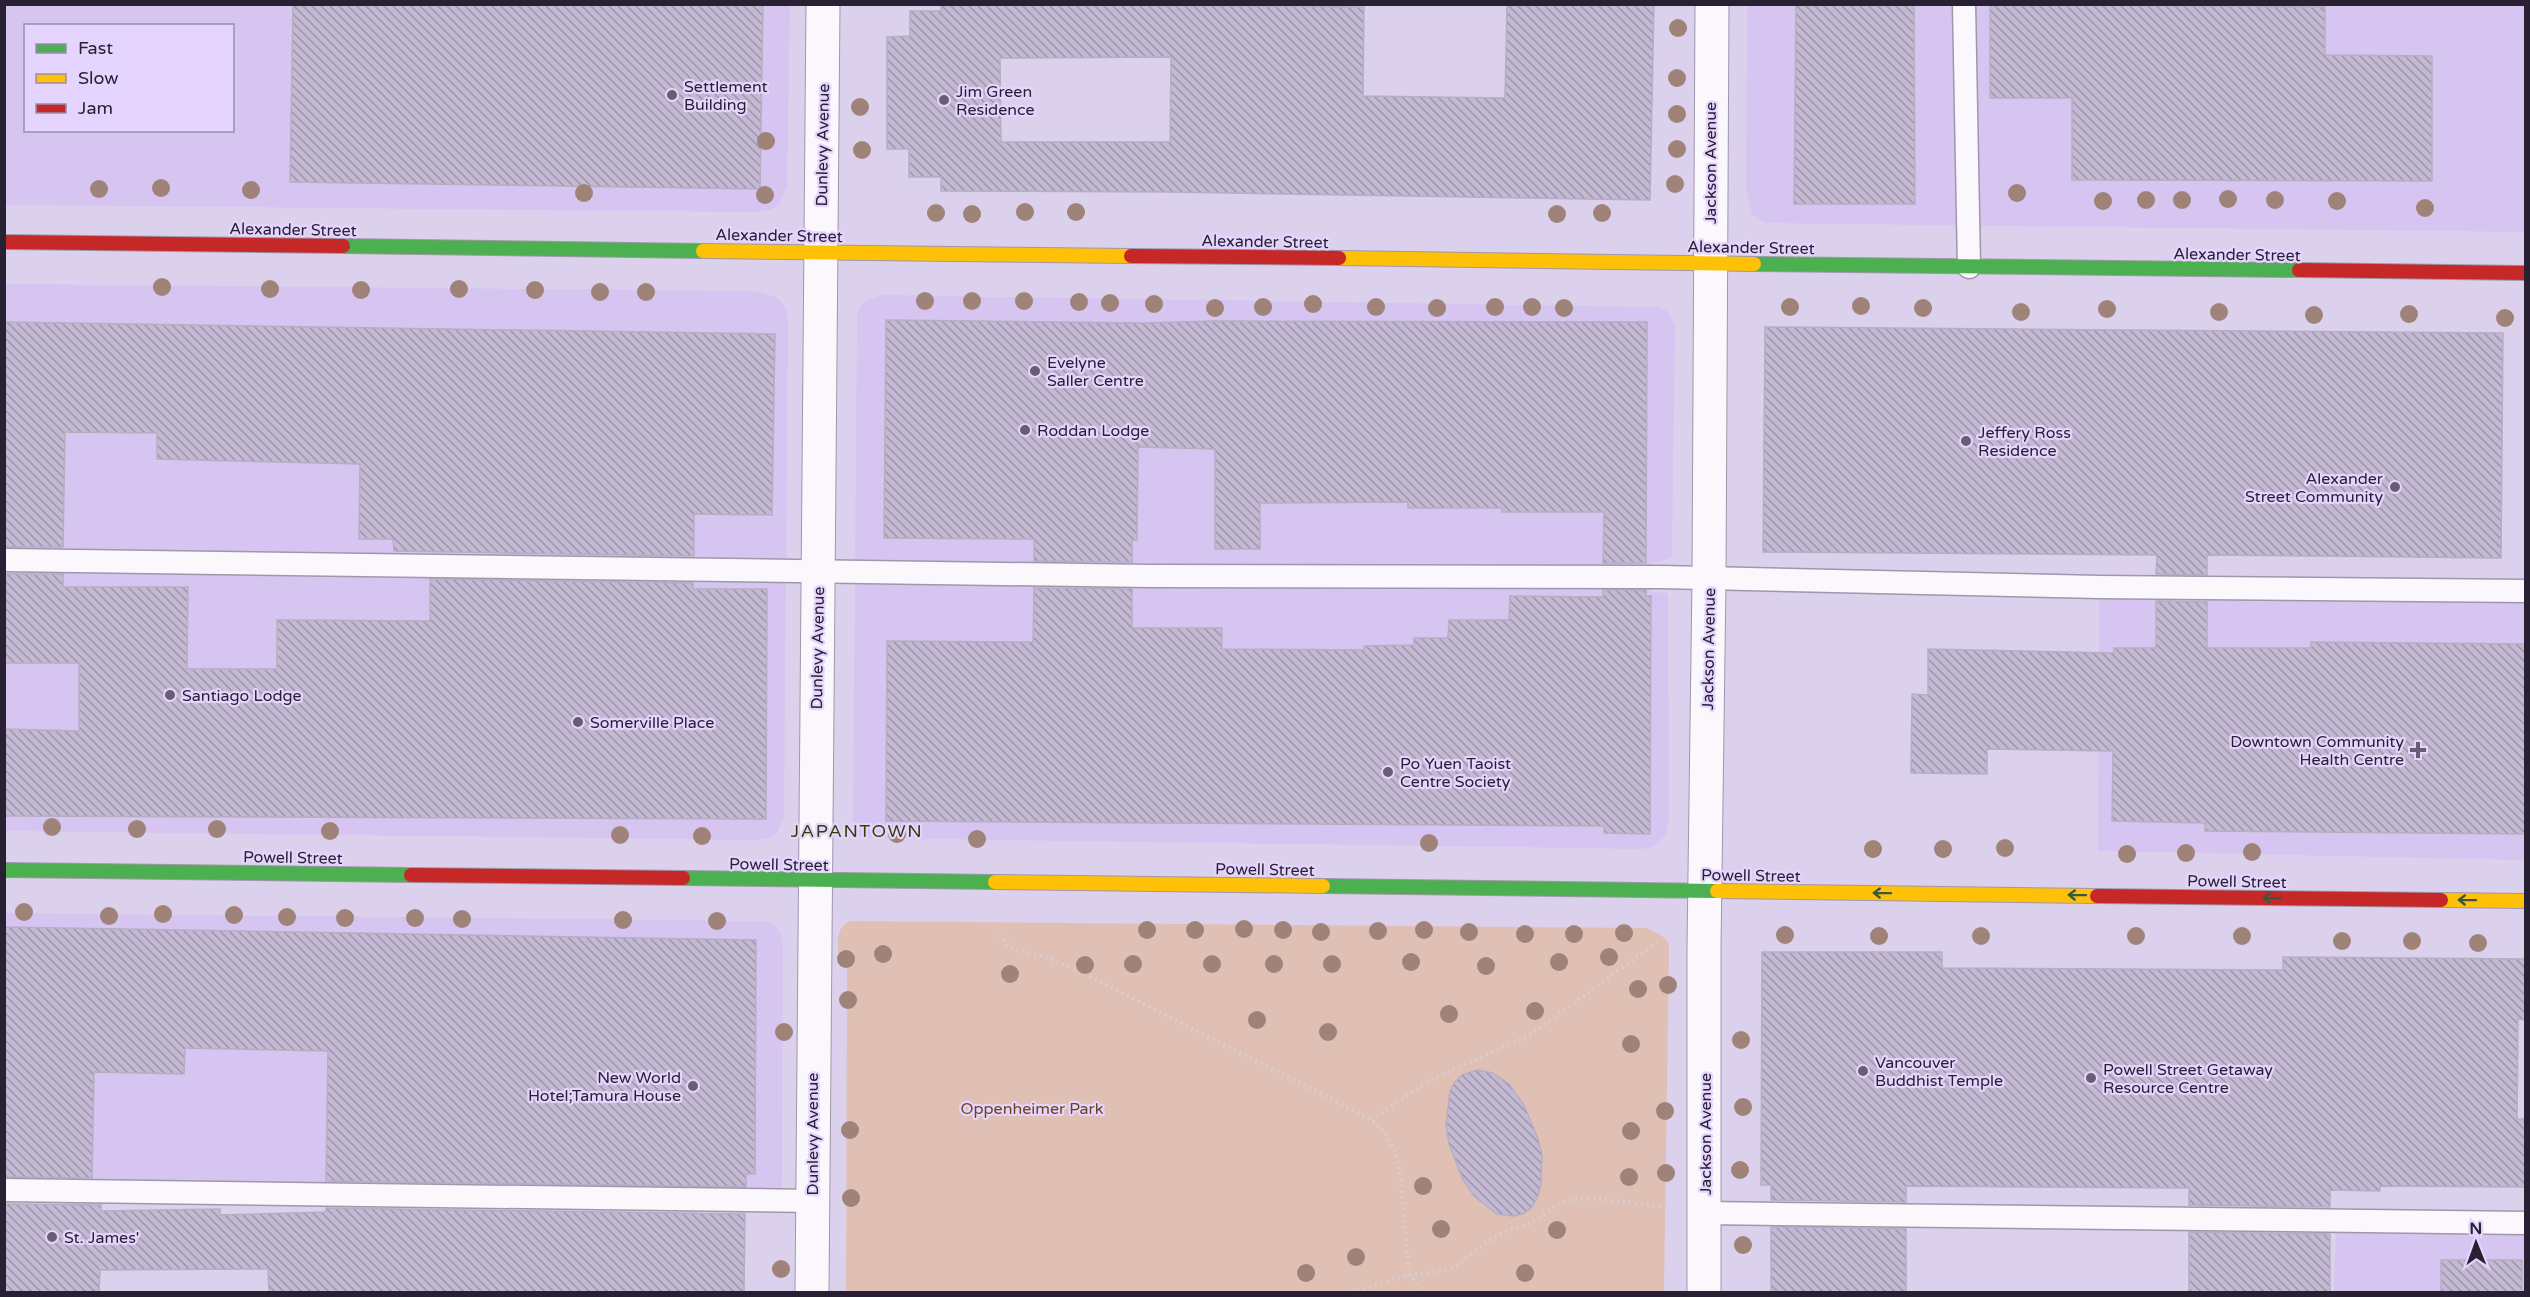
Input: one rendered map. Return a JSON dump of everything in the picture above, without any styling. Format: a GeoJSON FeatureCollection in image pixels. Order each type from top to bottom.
{"type":"FeatureCollection","features":[{"type":"Feature","properties":{"kind":"street","name":"Dunlevy Avenue"},"geometry":{"type":"LineString","coordinates":[[812,1293],[823,4]]}},
{"type":"Feature","properties":{"kind":"street","name":"Jackson Avenue"},"geometry":{"type":"LineString","coordinates":[[1704,1293],[1712,4]]}},
{"type":"Feature","properties":{"kind":"street","name":"Alexander Street"},"geometry":{"type":"LineString","coordinates":[[4,242],[2526,273]]}},
{"type":"Feature","properties":{"kind":"street","name":"Powell Street"},"geometry":{"type":"LineString","coordinates":[[4,870],[2526,901]]}},
{"type":"Feature","properties":{"kind":"lane"},"geometry":{"type":"LineString","coordinates":[[1964,4],[1969,267]]}},
{"type":"Feature","properties":{"kind":"lane"},"geometry":{"type":"LineString","coordinates":[[4,560],[1151,576],[1661,577],[1709,580],[2526,591]]}},
{"type":"Feature","properties":{"kind":"lane"},"geometry":{"type":"LineString","coordinates":[[4,1190],[812,1201]]}},
{"type":"Feature","properties":{"kind":"lane"},"geometry":{"type":"LineString","coordinates":[[1705,1213],[2526,1223]]}},
{"type":"Feature","properties":{"kind":"path"},"geometry":{"type":"LineString","coordinates":[[999,935],[1012,949],[1045,957],[1079,971],[1372,1120],[1386,1134],[1395,1151],[1400,1171],[1409,1275],[1425,1293]]}},
{"type":"Feature","properties":{"kind":"path"},"geometry":{"type":"LineString","coordinates":[[1372,1120],[1428,1081],[1529,1036],[1656,943]]}},
{"type":"Feature","properties":{"kind":"path"},"geometry":{"type":"LineString","coordinates":[[1352,1293],[1409,1275],[1454,1267],[1495,1237],[1510,1229],[1527,1225],[1561,1203],[1576,1199],[1632,1202],[1705,1213]]}},
{"type":"Feature","properties":{"kind":"shaded area"},"geometry":{"type":"Polygon","coordinates":[[[5,5],[790,5],[787,185],[779,205],[770,210],[758,212],[5,205],[5,5]]]}},
{"type":"Feature","properties":{"kind":"shaded area"},"geometry":{"type":"Polygon","coordinates":[[[1747,5],[2525,5],[2525,232],[1764,223],[1752,214],[1746,189],[1747,5]]]}},
{"type":"Feature","properties":{"kind":"shaded area"},"geometry":{"type":"Polygon","coordinates":[[[5,284],[755,291],[778,298],[785,307],[788,319],[784,817],[777,834],[766,839],[752,840],[5,831],[5,284]]]}},
{"type":"Feature","properties":{"kind":"shaded area"},"geometry":{"type":"Polygon","coordinates":[[[882,295],[1660,307],[1667,311],[1675,325],[1672,557],[1650,563],[1650,592],[1667,593],[1668,595],[1669,817],[1666,835],[1654,847],[1641,849],[864,838],[857,834],[853,824],[857,314],[863,302],[882,295]]]}},
{"type":"Feature","properties":{"kind":"shaded area"},"geometry":{"type":"Polygon","coordinates":[[[2099,587],[2525,591],[2525,860],[2098,851],[2099,587]]]}},
{"type":"Feature","properties":{"kind":"shaded area"},"geometry":{"type":"Polygon","coordinates":[[[5,913],[767,921],[775,925],[781,934],[783,944],[782,1200],[5,1190],[5,913]]]}},
{"type":"Feature","properties":{"kind":"shaded area"},"geometry":{"type":"Polygon","coordinates":[[[2336,1221],[2525,1233],[2525,1292],[2334,1292],[2336,1221]]]}},
{"type":"Feature","properties":{"kind":"green space","name":"Oppenheimer Park"},"geometry":{"type":"Polygon","coordinates":[[[850,921],[1647,928],[1662,936],[1668,942],[1669,949],[1664,1292],[846,1292],[847,962],[838,953],[838,943],[842,927],[850,921]]]}},
{"type":"Feature","properties":{"kind":"building"},"geometry":{"type":"Polygon","coordinates":[[[293,4],[763,4],[760,189],[290,182],[293,4]]]}},
{"type":"Feature","properties":{"kind":"building"},"geometry":{"type":"Polygon","coordinates":[[[941,4],[1364,7],[1363,96],[1505,98],[1507,4],[1654,4],[1650,200],[1169,192],[941,191],[941,177],[909,177],[909,149],[887,149],[887,37],[910,36],[910,11],[941,11],[941,4]],[[1171,57],[1000,58],[1001,142],[1170,142],[1171,57]]]}},
{"type":"Feature","properties":{"kind":"building"},"geometry":{"type":"Polygon","coordinates":[[[1796,4],[1914,4],[1915,204],[1794,204],[1796,4]]]}},
{"type":"Feature","properties":{"kind":"building"},"geometry":{"type":"Polygon","coordinates":[[[1990,4],[2325,7],[2325,55],[2432,56],[2432,181],[2072,180],[2072,98],[1990,98],[1990,4]]]}},
{"type":"Feature","properties":{"kind":"building"},"geometry":{"type":"Polygon","coordinates":[[[886,320],[1143,323],[1215,321],[1647,322],[1646,563],[1603,563],[1604,512],[1502,512],[1502,508],[1408,508],[1408,502],[1260,503],[1260,549],[1215,549],[1215,449],[1138,447],[1137,540],[1132,540],[1132,562],[1034,561],[1034,539],[884,538],[886,320]]]}},
{"type":"Feature","properties":{"kind":"building"},"geometry":{"type":"Polygon","coordinates":[[[4,322],[775,334],[772,515],[694,514],[694,556],[394,551],[393,539],[359,539],[360,464],[157,459],[157,433],[65,432],[63,547],[4,547],[4,322]]]}},
{"type":"Feature","properties":{"kind":"building"},"geometry":{"type":"Polygon","coordinates":[[[1765,327],[2503,333],[2501,558],[2207,555],[2207,575],[2156,574],[2157,555],[1763,552],[1765,327]]]}},
{"type":"Feature","properties":{"kind":"building"},"geometry":{"type":"Polygon","coordinates":[[[4,574],[63,574],[63,587],[188,587],[187,669],[277,669],[277,620],[430,621],[430,579],[693,583],[693,589],[767,589],[766,819],[4,816],[4,729],[79,731],[79,663],[4,663],[4,574]]]}},
{"type":"Feature","properties":{"kind":"building"},"geometry":{"type":"Polygon","coordinates":[[[1034,588],[1132,589],[1132,628],[1222,628],[1222,649],[1364,650],[1364,646],[1414,645],[1414,638],[1448,638],[1449,620],[1509,620],[1510,596],[1603,597],[1603,590],[1646,590],[1646,596],[1651,596],[1650,834],[1604,833],[1604,826],[886,821],[887,641],[1033,642],[1034,588]]]}},
{"type":"Feature","properties":{"kind":"building"},"geometry":{"type":"Polygon","coordinates":[[[2156,601],[2207,602],[2207,648],[2311,648],[2311,642],[2526,644],[2526,834],[2205,831],[2205,823],[2112,821],[2113,751],[1987,749],[1987,774],[1911,773],[1912,694],[1928,695],[1928,649],[2114,653],[2114,648],[2156,648],[2156,601]]]}},
{"type":"Feature","properties":{"kind":"building"},"geometry":{"type":"Polygon","coordinates":[[[4,927],[756,940],[755,1174],[746,1174],[746,1187],[326,1181],[328,1051],[185,1048],[184,1074],[94,1072],[92,1178],[4,1177],[4,927]]]}},
{"type":"Feature","properties":{"kind":"building"},"geometry":{"type":"Polygon","coordinates":[[[1762,952],[1942,952],[1942,968],[2283,970],[2283,957],[2526,959],[2526,1020],[2518,1019],[2517,1119],[2526,1119],[2526,1187],[2380,1186],[2380,1191],[2330,1190],[2330,1207],[2189,1205],[2189,1188],[1906,1186],[1906,1202],[1771,1200],[1771,1185],[1761,1185],[1762,952]]]}},
{"type":"Feature","properties":{"kind":"building"},"geometry":{"type":"Polygon","coordinates":[[[1477,1070],[1493,1073],[1509,1084],[1524,1105],[1538,1139],[1542,1154],[1541,1184],[1532,1207],[1523,1214],[1513,1216],[1497,1214],[1475,1197],[1463,1180],[1449,1144],[1446,1125],[1450,1091],[1462,1075],[1477,1070]]]}},
{"type":"Feature","properties":{"kind":"building"},"geometry":{"type":"Polygon","coordinates":[[[4,1204],[101,1205],[101,1211],[220,1209],[220,1215],[326,1212],[326,1208],[745,1214],[744,1293],[269,1293],[268,1269],[100,1270],[99,1293],[4,1293],[4,1204]]]}},
{"type":"Feature","properties":{"kind":"building"},"geometry":{"type":"Polygon","coordinates":[[[1771,1227],[1906,1229],[1906,1293],[1771,1293],[1771,1227]]]}},
{"type":"Feature","properties":{"kind":"building"},"geometry":{"type":"Polygon","coordinates":[[[2189,1232],[2330,1234],[2330,1293],[2189,1293],[2189,1232]]]}},
{"type":"Feature","properties":{"kind":"building"},"geometry":{"type":"Polygon","coordinates":[[[2441,1260],[2522,1260],[2522,1293],[2441,1293],[2441,1260]]]}},
{"type":"Feature","properties":{"kind":"traffic: fast"},"geometry":{"type":"LineString","coordinates":[[343,246],[703,251]]}},
{"type":"Feature","properties":{"kind":"traffic: fast"},"geometry":{"type":"LineString","coordinates":[[1754,264],[2299,270]]}},
{"type":"Feature","properties":{"kind":"traffic: fast"},"geometry":{"type":"LineString","coordinates":[[4,870],[411,875]]}},
{"type":"Feature","properties":{"kind":"traffic: fast"},"geometry":{"type":"LineString","coordinates":[[683,878],[995,882]]}},
{"type":"Feature","properties":{"kind":"traffic: fast"},"geometry":{"type":"LineString","coordinates":[[1323,886],[1717,891]]}},
{"type":"Feature","properties":{"kind":"traffic: slow"},"geometry":{"type":"LineString","coordinates":[[703,251],[1131,256]]}},
{"type":"Feature","properties":{"kind":"traffic: slow"},"geometry":{"type":"LineString","coordinates":[[1339,258],[1754,264]]}},
{"type":"Feature","properties":{"kind":"traffic: slow"},"geometry":{"type":"LineString","coordinates":[[995,882],[1323,886]]}},
{"type":"Feature","properties":{"kind":"traffic: slow"},"geometry":{"type":"LineString","coordinates":[[1717,891],[2097,896]]}},
{"type":"Feature","properties":{"kind":"traffic: slow"},"geometry":{"type":"LineString","coordinates":[[2441,900],[2526,901]]}},
{"type":"Feature","properties":{"kind":"traffic: jam"},"geometry":{"type":"LineString","coordinates":[[4,242],[343,246]]}},
{"type":"Feature","properties":{"kind":"traffic: jam"},"geometry":{"type":"LineString","coordinates":[[1131,256],[1339,258]]}},
{"type":"Feature","properties":{"kind":"traffic: jam"},"geometry":{"type":"LineString","coordinates":[[2299,270],[2526,273]]}},
{"type":"Feature","properties":{"kind":"traffic: jam"},"geometry":{"type":"LineString","coordinates":[[411,875],[683,878]]}},
{"type":"Feature","properties":{"kind":"traffic: jam"},"geometry":{"type":"LineString","coordinates":[[2097,896],[2441,900]]}},
{"type":"Feature","properties":{"kind":"place","name":"Settlement Building"},"geometry":{"type":"Point","coordinates":[672,95]}},
{"type":"Feature","properties":{"kind":"place","name":"Jim Green Residence"},"geometry":{"type":"Point","coordinates":[944,100]}},
{"type":"Feature","properties":{"kind":"place","name":"Evelyne Saller Centre"},"geometry":{"type":"Point","coordinates":[1035,371]}},
{"type":"Feature","properties":{"kind":"place","name":"Roddan Lodge"},"geometry":{"type":"Point","coordinates":[1025,430]}},
{"type":"Feature","properties":{"kind":"place","name":"Jeffery Ross Residence"},"geometry":{"type":"Point","coordinates":[1966,441]}},
{"type":"Feature","properties":{"kind":"place","name":"Alexander Street Community"},"geometry":{"type":"Point","coordinates":[2395,487]}},
{"type":"Feature","properties":{"kind":"place","name":"Santiago Lodge"},"geometry":{"type":"Point","coordinates":[170,695]}},
{"type":"Feature","properties":{"kind":"place","name":"Somerville Place"},"geometry":{"type":"Point","coordinates":[578,722]}},
{"type":"Feature","properties":{"kind":"place","name":"Downtown Community Health Centre"},"geometry":{"type":"Point","coordinates":[2418,750]}},
{"type":"Feature","properties":{"kind":"place","name":"Po Yuen Taoist Centre Society"},"geometry":{"type":"Point","coordinates":[1388,772]}},
{"type":"Feature","properties":{"kind":"place","name":"Vancouver Buddhist Temple"},"geometry":{"type":"Point","coordinates":[1863,1071]}},
{"type":"Feature","properties":{"kind":"place","name":"Powell Street Getaway Resource Centre"},"geometry":{"type":"Point","coordinates":[2091,1078]}},
{"type":"Feature","properties":{"kind":"place","name":"New World Hotel;Tamura House"},"geometry":{"type":"Point","coordinates":[693,1086]}},
{"type":"Feature","properties":{"kind":"place","name":"St. James'"},"geometry":{"type":"Point","coordinates":[52,1237]}},
{"type":"Feature","properties":{"kind":"district","name":"JAPANTOWN"},"geometry":{"type":"Point","coordinates":[857,831]}}]}
